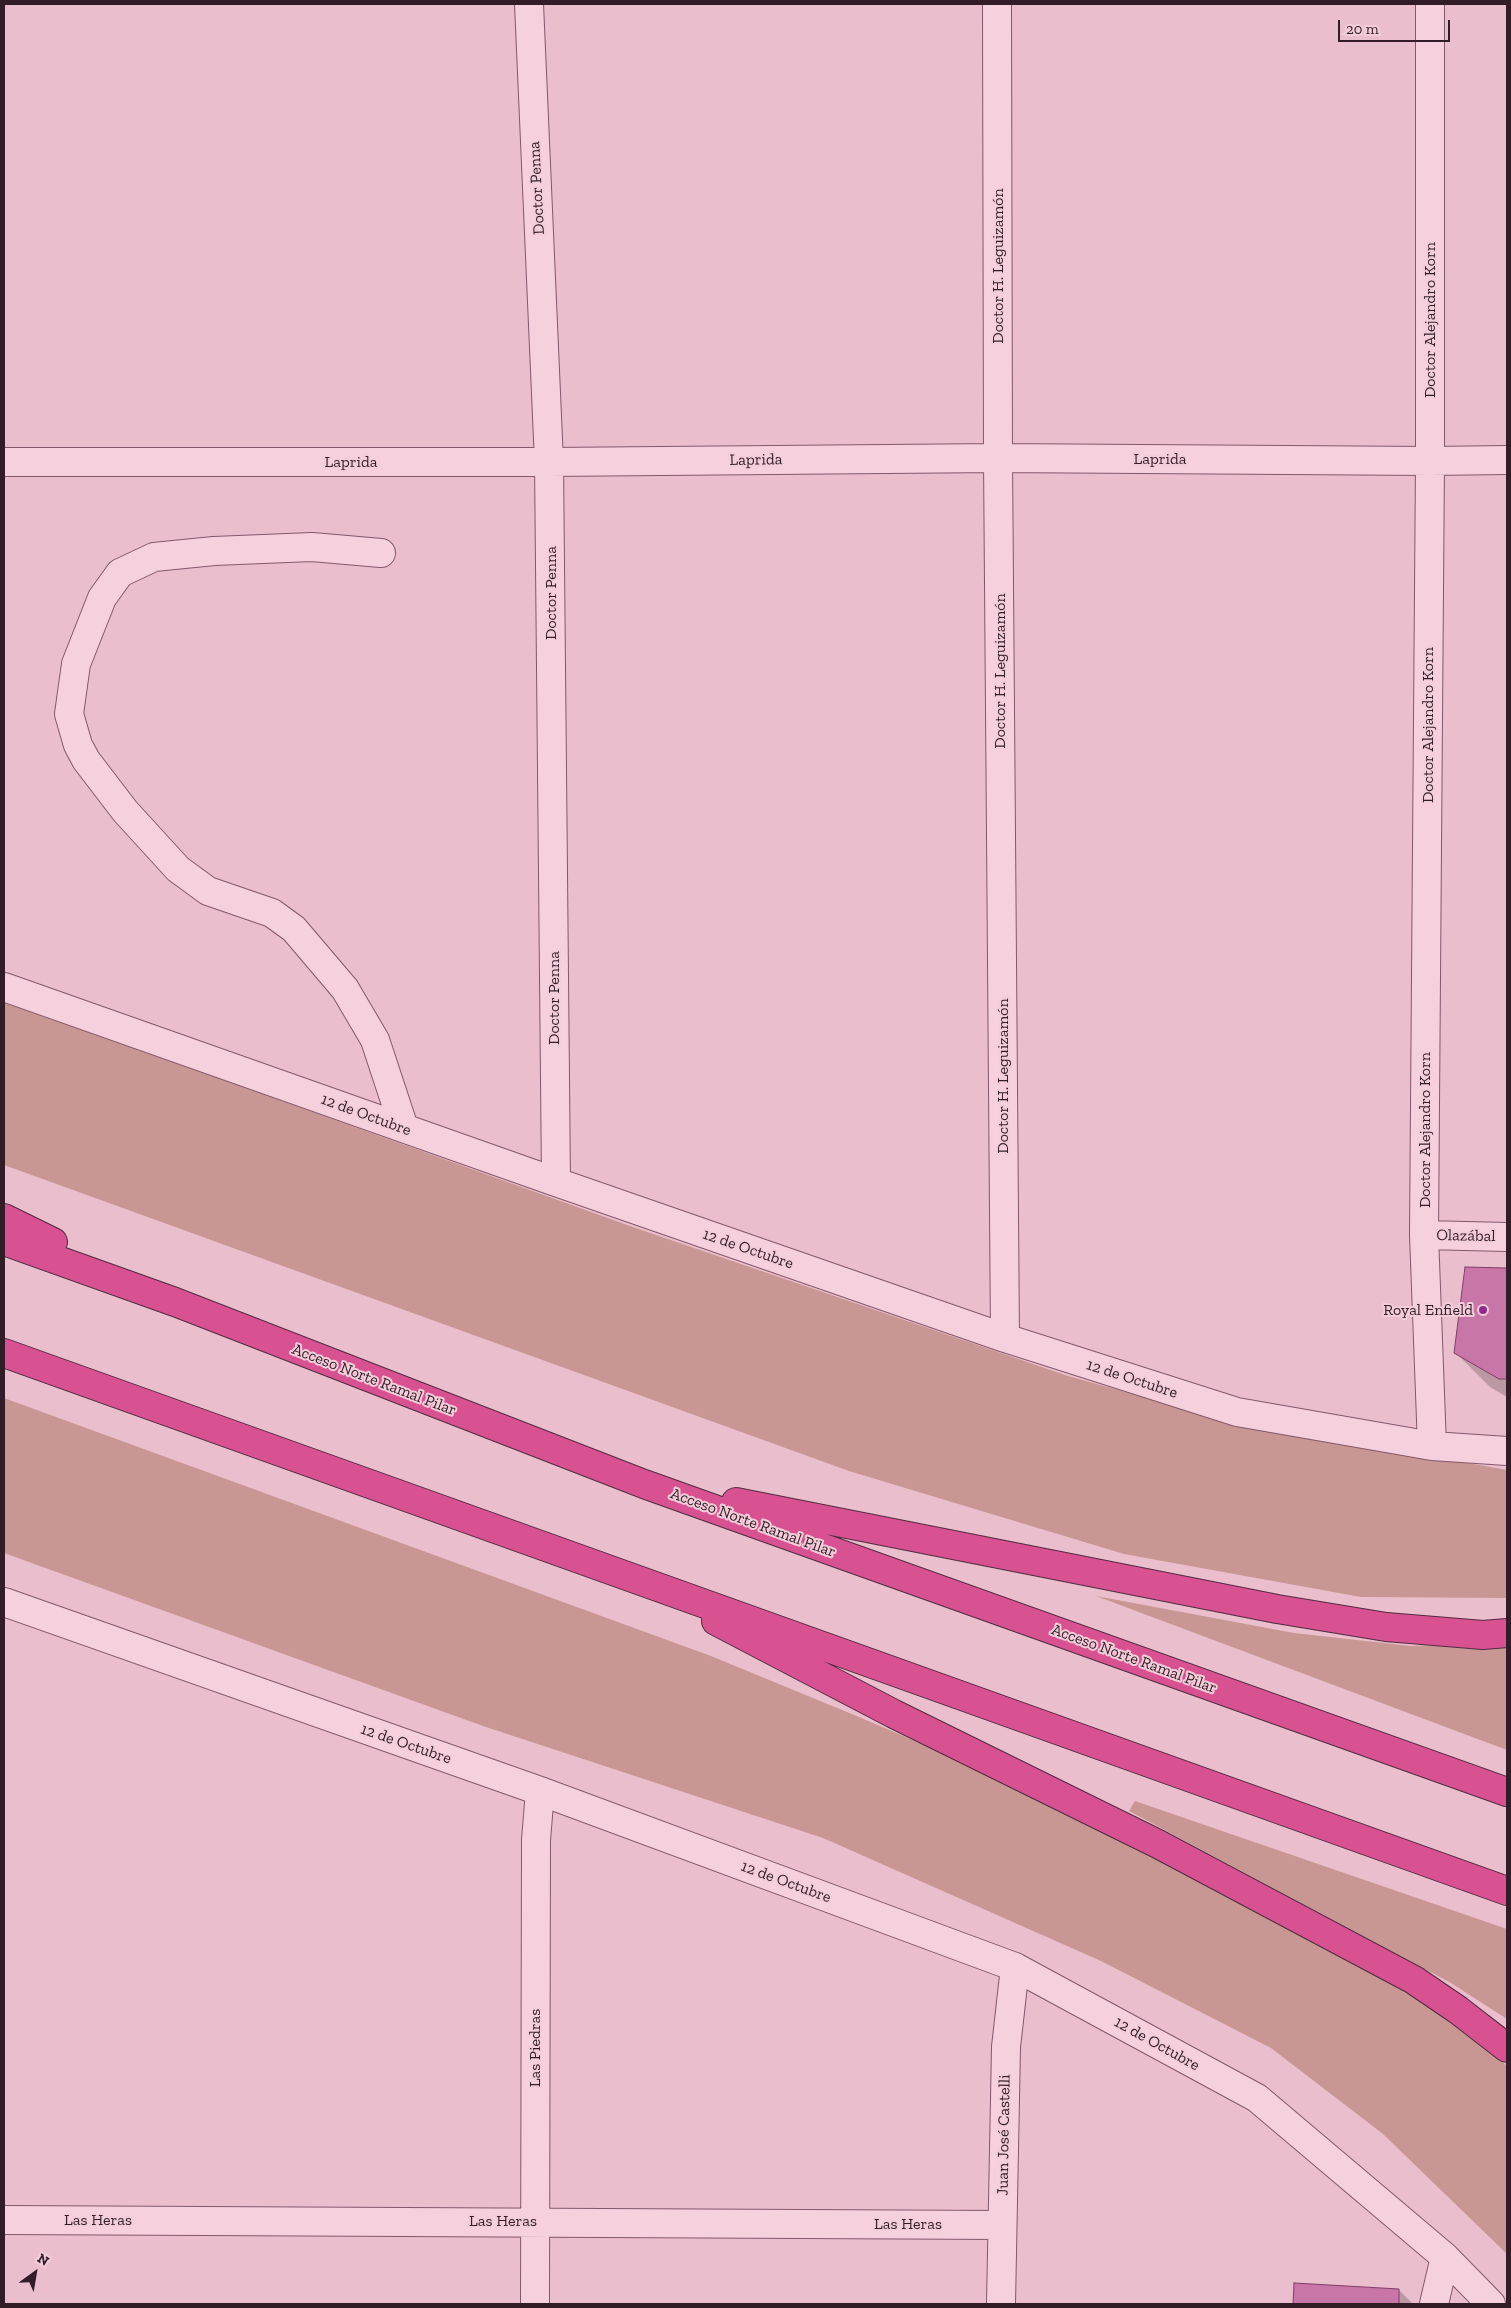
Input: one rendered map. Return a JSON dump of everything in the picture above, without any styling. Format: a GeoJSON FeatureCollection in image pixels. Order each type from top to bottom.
{"type":"FeatureCollection","features":[{"type":"Feature","properties":{"kind":"highway"},"geometry":{"type":"LineString","coordinates":[[4,1218],[175,1302]]}},
{"type":"Feature","properties":{"kind":"highway","name":"Acceso Norte Ramal Pilar"},"geometry":{"type":"LineString","coordinates":[[4,1241],[175,1302],[644,1484],[1507,1792]]}},
{"type":"Feature","properties":{"kind":"highway"},"geometry":{"type":"LineString","coordinates":[[4,1353],[622,1572],[1507,1890]]}},
{"type":"Feature","properties":{"kind":"highway"},"geometry":{"type":"LineString","coordinates":[[644,1484],[1277,1609],[1386,1627],[1483,1635],[1507,1632]]}},
{"type":"Feature","properties":{"kind":"highway"},"geometry":{"type":"LineString","coordinates":[[622,1572],[894,1714],[1158,1844],[1414,1980],[1507,2048]]}},
{"type":"Feature","properties":{"kind":"street","name":"Doctor Penna"},"geometry":{"type":"LineString","coordinates":[[529,4],[550,462],[556,1182]]}},
{"type":"Feature","properties":{"kind":"street","name":"Doctor H. Leguizamón"},"geometry":{"type":"LineString","coordinates":[[997,4],[998,458],[1005,1338]]}},
{"type":"Feature","properties":{"kind":"street","name":"Doctor Alejandro Korn"},"geometry":{"type":"LineString","coordinates":[[1430,4],[1430,462],[1424,1235],[1432,1446]]}},
{"type":"Feature","properties":{"kind":"street","name":"Laprida"},"geometry":{"type":"LineString","coordinates":[[4,462],[550,462],[998,458],[1430,462],[1507,460]]}},
{"type":"Feature","properties":{"kind":"street"},"geometry":{"type":"LineString","coordinates":[[381,553],[312,547],[214,551],[154,557],[120,573],[102,598],[76,664],[69,714],[78,745],[86,760],[125,811],[178,869],[208,891],[272,913],[294,929],[345,989],[375,1040],[404,1128]]}},
{"type":"Feature","properties":{"kind":"street","name":"12 de Octubre"},"geometry":{"type":"LineString","coordinates":[[4,987],[1005,1338],[1237,1412],[1432,1446],[1507,1451]]}},
{"type":"Feature","properties":{"kind":"street","name":"Olazábal"},"geometry":{"type":"LineString","coordinates":[[1424,1235],[1507,1236]]}},
{"type":"Feature","properties":{"kind":"street","name":"12 de Octubre"},"geometry":{"type":"LineString","coordinates":[[4,1602],[540,1791],[1015,1967],[1256,2098],[1445,2257],[1491,2304]]}},
{"type":"Feature","properties":{"kind":"street","name":"Las Piedras"},"geometry":{"type":"LineString","coordinates":[[535,2304],[536,1840],[540,1791]]}},
{"type":"Feature","properties":{"kind":"street","name":"Juan José Castelli"},"geometry":{"type":"LineString","coordinates":[[1001,2304],[1006,2047],[1015,1967]]}},
{"type":"Feature","properties":{"kind":"street","name":"Las Heras"},"geometry":{"type":"LineString","coordinates":[[4,2220],[534,2221],[1002,2225]]}},
{"type":"Feature","properties":{"kind":"street"},"geometry":{"type":"LineString","coordinates":[[1434,2304],[1445,2257]]}},
{"type":"Feature","properties":{"kind":"shaded area"},"geometry":{"type":"Polygon","coordinates":[[[4,1001],[630,1226],[1068,1376],[1223,1419],[1507,1470],[1507,1598],[1361,1597],[1124,1554],[849,1471],[4,1165],[4,1001]]]}},
{"type":"Feature","properties":{"kind":"shaded area"},"geometry":{"type":"Polygon","coordinates":[[[4,1398],[711,1656],[859,1717],[1034,1792],[1419,1996],[1471,2031],[1507,2066],[1507,2254],[1383,2134],[1271,2048],[1101,1961],[823,1838],[483,1726],[4,1553],[4,1398]]]}},
{"type":"Feature","properties":{"kind":"shaded area"},"geometry":{"type":"Polygon","coordinates":[[[1096,1596],[1294,1633],[1411,1646],[1507,1642],[1507,1750],[1096,1596]]]}},
{"type":"Feature","properties":{"kind":"shaded area"},"geometry":{"type":"Polygon","coordinates":[[[1135,1801],[1507,1929],[1507,2019],[1451,1983],[1129,1811],[1135,1801]]]}},
{"type":"Feature","properties":{"kind":"building","name":"Royal Enfield"},"geometry":{"type":"Polygon","coordinates":[[[1465,1267],[1507,1268],[1507,1379],[1499,1379],[1454,1353],[1465,1267]]]}},
{"type":"Feature","properties":{"kind":"building"},"geometry":{"type":"Polygon","coordinates":[[[1294,2283],[1399,2289],[1399,2304],[1293,2304],[1294,2283]]]}},
{"type":"Feature","properties":{"kind":"place","name":"Royal Enfield"},"geometry":{"type":"Point","coordinates":[1483,1310]}}]}
